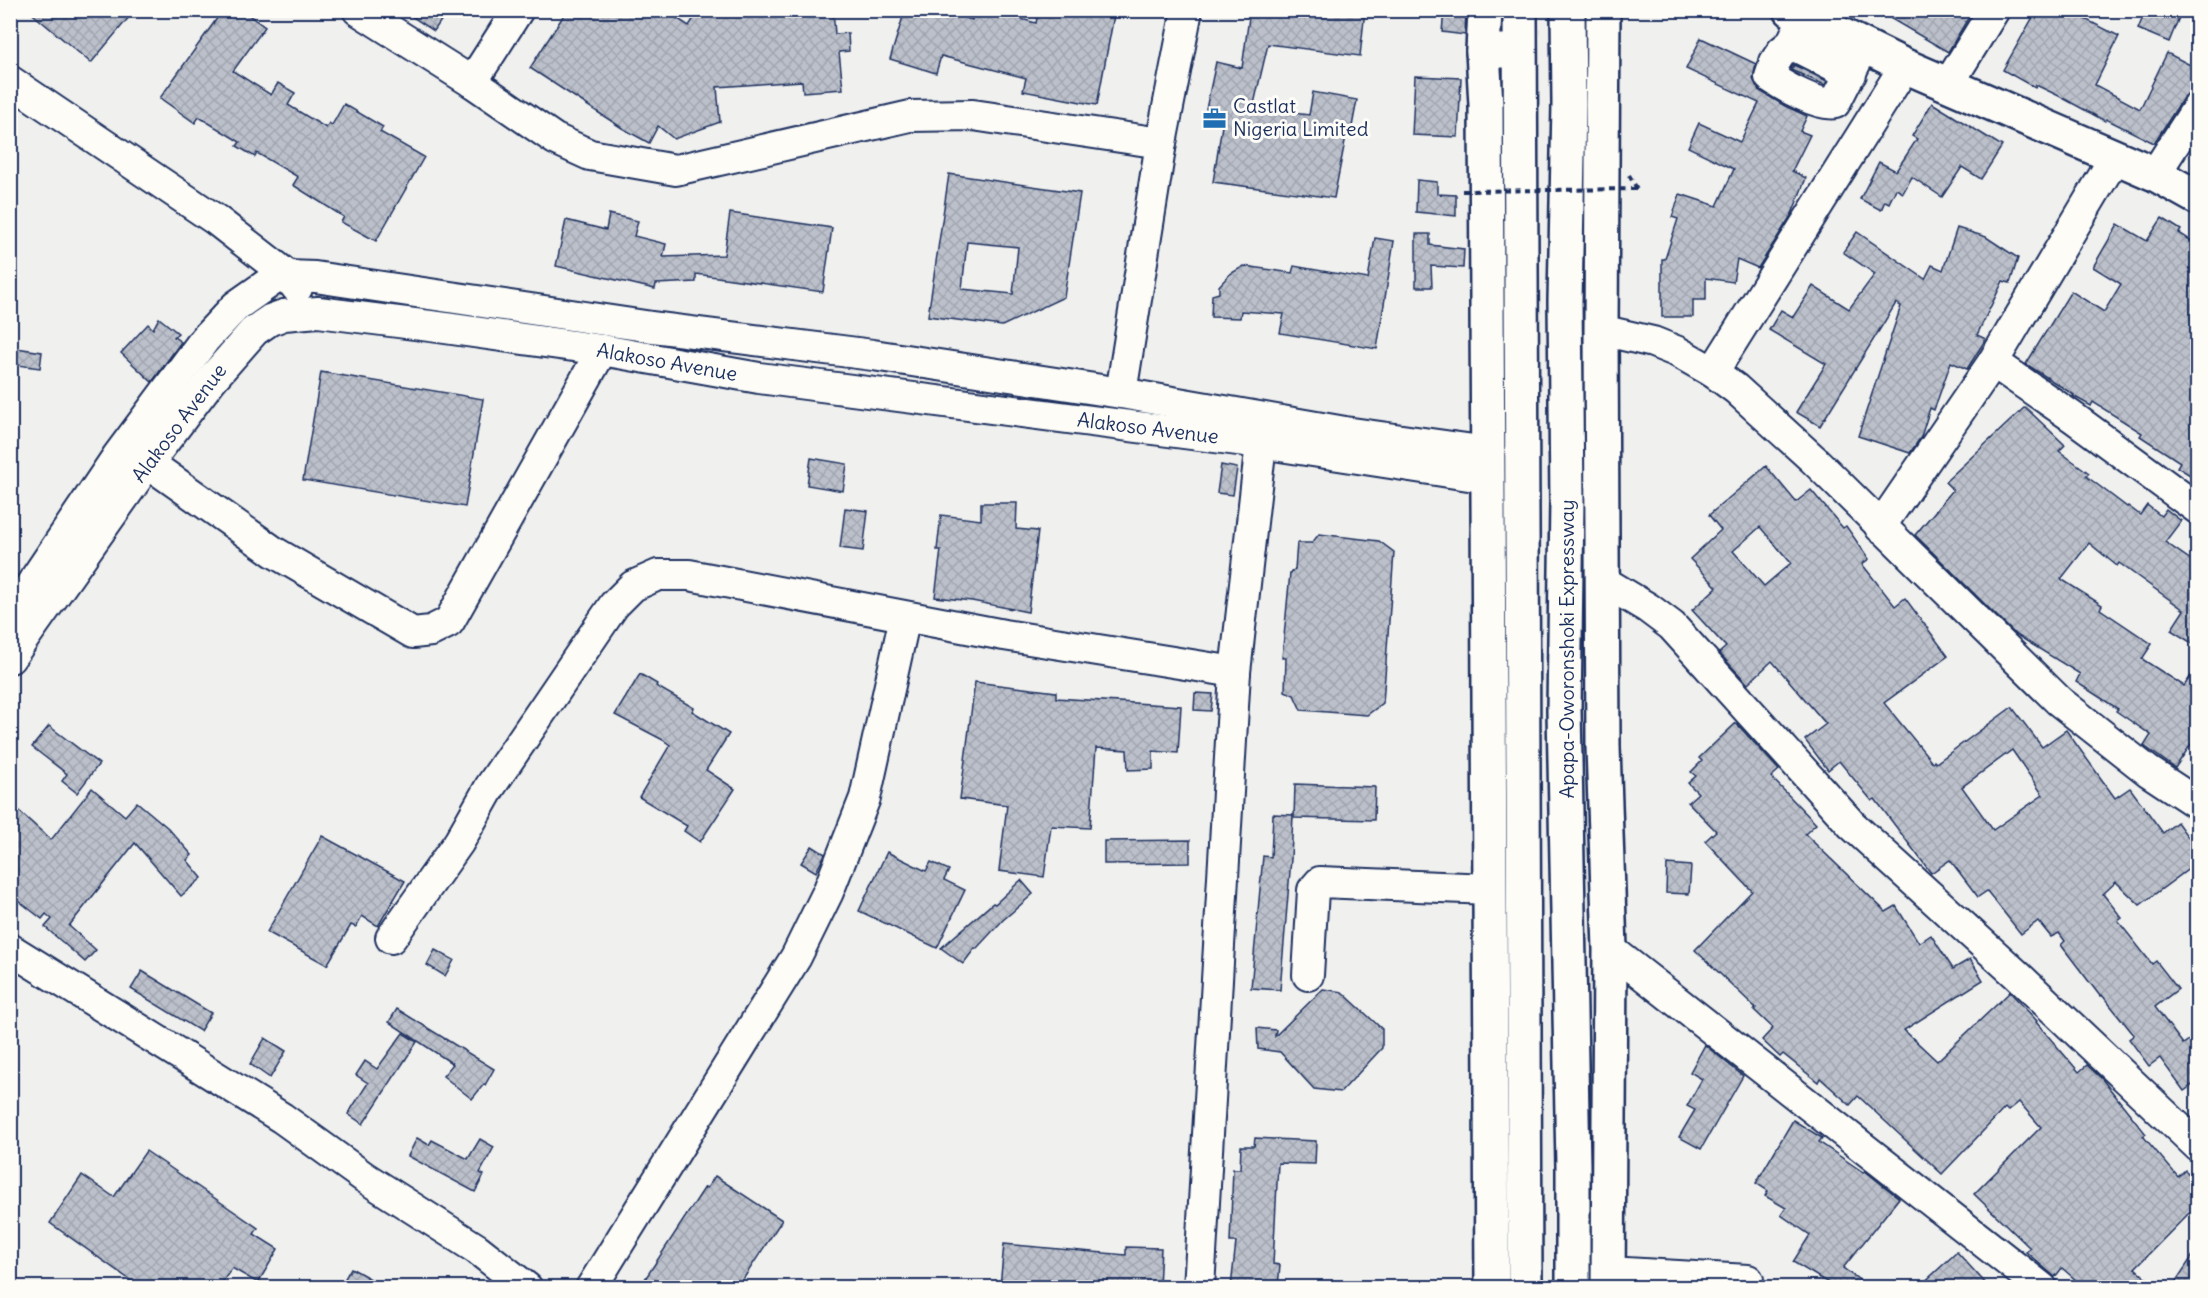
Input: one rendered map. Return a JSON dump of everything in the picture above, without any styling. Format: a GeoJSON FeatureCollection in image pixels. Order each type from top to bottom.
{"type":"FeatureCollection","features":[{"type":"Feature","properties":{"kind":"main road"},"geometry":{"type":"LineString","coordinates":[[1485,10],[1483,51],[1486,105],[1492,1287]]}},
{"type":"Feature","properties":{"kind":"main road"},"geometry":{"type":"LineString","coordinates":[[1520,10],[1525,1287]]}},
{"type":"Feature","properties":{"kind":"main road","name":"Apapa-Oworonshoki Expressway"},"geometry":{"type":"LineString","coordinates":[[1568,10],[1569,104],[1565,301],[1567,501],[1564,710],[1573,1143],[1573,1287]]}},
{"type":"Feature","properties":{"kind":"main road","name":"Apapa-Oworonshoki Expressway"},"geometry":{"type":"LineString","coordinates":[[1603,10],[1602,747],[1610,949],[1608,1280]]}},
{"type":"Feature","properties":{"kind":"main road"},"geometry":{"type":"LineString","coordinates":[[1795,24],[1858,60],[1905,66],[1949,83],[2155,174],[2198,198]]}},
{"type":"Feature","properties":{"kind":"main road"},"geometry":{"type":"LineString","coordinates":[[1483,51],[1519,51]]}},
{"type":"Feature","properties":{"kind":"street"},"geometry":{"type":"LineString","coordinates":[[358,10],[472,82],[555,139],[590,155],[676,170],[910,116],[973,115],[1161,143]]}},
{"type":"Feature","properties":{"kind":"street"},"geometry":{"type":"LineString","coordinates":[[472,82],[518,10]]}},
{"type":"Feature","properties":{"kind":"street"},"geometry":{"type":"LineString","coordinates":[[1121,393],[1161,143],[1187,10]]}},
{"type":"Feature","properties":{"kind":"street"},"geometry":{"type":"LineString","coordinates":[[1949,83],[1994,10]]}},
{"type":"Feature","properties":{"kind":"street"},"geometry":{"type":"LineString","coordinates":[[1795,24],[1771,70],[1770,77],[1777,82],[1821,103],[1835,103],[1858,60]]}},
{"type":"Feature","properties":{"kind":"street"},"geometry":{"type":"LineString","coordinates":[[1713,372],[1905,66]]}},
{"type":"Feature","properties":{"kind":"street"},"geometry":{"type":"LineString","coordinates":[[10,81],[216,220],[288,276],[318,312]]}},
{"type":"Feature","properties":{"kind":"street"},"geometry":{"type":"LineString","coordinates":[[2155,174],[2198,107]]}},
{"type":"Feature","properties":{"kind":"street"},"geometry":{"type":"LineString","coordinates":[[1880,527],[1993,362],[2115,157]]}},
{"type":"Feature","properties":{"kind":"street","name":"Alakoso Avenue"},"geometry":{"type":"LineString","coordinates":[[10,658],[29,593],[117,457],[205,339],[236,306],[273,280],[288,276],[315,277],[652,327],[873,355],[1121,393],[1345,432],[1488,465]]}},
{"type":"Feature","properties":{"kind":"street","name":"Alakoso Avenue"},"geometry":{"type":"LineString","coordinates":[[10,616],[148,463],[212,379],[254,331],[284,315],[318,312],[602,351],[759,378],[1261,442],[1488,465]]}},
{"type":"Feature","properties":{"kind":"street"},"geometry":{"type":"LineString","coordinates":[[1601,330],[1653,342],[1677,352],[1713,372],[1736,389],[1813,459],[2059,701],[2148,771],[2198,804]]}},
{"type":"Feature","properties":{"kind":"street"},"geometry":{"type":"LineString","coordinates":[[148,463],[274,552],[412,633],[431,632],[449,622],[602,351]]}},
{"type":"Feature","properties":{"kind":"street"},"geometry":{"type":"LineString","coordinates":[[1993,362],[2198,509]]}},
{"type":"Feature","properties":{"kind":"street"},"geometry":{"type":"LineString","coordinates":[[1199,1287],[1235,672],[1261,442]]}},
{"type":"Feature","properties":{"kind":"street"},"geometry":{"type":"LineString","coordinates":[[391,938],[459,842],[490,787],[614,605],[633,586],[658,575],[689,575],[905,617],[1235,672]]}},
{"type":"Feature","properties":{"kind":"street"},"geometry":{"type":"LineString","coordinates":[[1603,581],[1648,608],[1672,626],[1851,825],[2016,974],[2198,1146]]}},
{"type":"Feature","properties":{"kind":"street"},"geometry":{"type":"LineString","coordinates":[[591,1287],[796,957],[828,892],[865,798],[905,617]]}},
{"type":"Feature","properties":{"kind":"street"},"geometry":{"type":"LineString","coordinates":[[1308,975],[1313,890],[1320,882],[1489,889]]}},
{"type":"Feature","properties":{"kind":"street"},"geometry":{"type":"LineString","coordinates":[[10,949],[282,1118],[364,1177],[477,1249],[527,1287]]}},
{"type":"Feature","properties":{"kind":"street"},"geometry":{"type":"LineString","coordinates":[[1610,949],[2042,1287]]}},
{"type":"Feature","properties":{"kind":"street"},"geometry":{"type":"LineString","coordinates":[[1608,1280],[1748,1280]]}},
{"type":"Feature","properties":{"kind":"path"},"geometry":{"type":"LineString","coordinates":[[1462,191],[1637,189]]}},
{"type":"Feature","properties":{"kind":"building"},"geometry":{"type":"Polygon","coordinates":[[[28,10],[135,10],[91,63],[28,10]]]}},
{"type":"Feature","properties":{"kind":"building"},"geometry":{"type":"Polygon","coordinates":[[[223,10],[242,10],[265,27],[233,71],[271,95],[278,83],[295,93],[288,105],[326,128],[329,123],[332,125],[344,104],[383,127],[380,132],[424,157],[376,241],[341,222],[344,217],[293,185],[298,177],[257,153],[255,157],[237,146],[240,142],[199,117],[195,123],[160,98],[223,10]]]}},
{"type":"Feature","properties":{"kind":"building"},"geometry":{"type":"Polygon","coordinates":[[[402,10],[448,10],[434,31],[402,10]]]}},
{"type":"Feature","properties":{"kind":"building"},"geometry":{"type":"Polygon","coordinates":[[[567,10],[664,10],[689,26],[699,10],[833,10],[835,34],[848,33],[849,51],[839,52],[843,89],[803,92],[802,81],[717,87],[720,122],[674,139],[658,126],[649,143],[530,68],[567,10]]]}},
{"type":"Feature","properties":{"kind":"building"},"geometry":{"type":"Polygon","coordinates":[[[905,10],[942,10],[972,20],[974,10],[988,10],[1036,23],[1039,10],[1115,10],[1097,105],[1023,91],[1026,78],[941,56],[936,73],[890,59],[905,10]]]}},
{"type":"Feature","properties":{"kind":"building"},"geometry":{"type":"Polygon","coordinates":[[[1250,10],[1365,10],[1360,56],[1268,44],[1253,108],[1309,115],[1313,92],[1357,100],[1350,137],[1346,136],[1334,198],[1213,182],[1224,113],[1206,109],[1216,62],[1242,68],[1250,10]]]}},
{"type":"Feature","properties":{"kind":"building"},"geometry":{"type":"Polygon","coordinates":[[[1444,10],[1466,10],[1465,35],[1442,32],[1444,10]]]}},
{"type":"Feature","properties":{"kind":"building"},"geometry":{"type":"Polygon","coordinates":[[[1876,10],[1973,10],[1948,52],[1876,10]]]}},
{"type":"Feature","properties":{"kind":"building"},"geometry":{"type":"Polygon","coordinates":[[[2037,10],[2067,10],[2119,36],[2095,85],[2140,109],[2167,53],[2198,69],[2196,90],[2183,98],[2154,143],[2106,119],[2105,121],[2036,85],[2035,88],[2003,70],[2037,10]]]}},
{"type":"Feature","properties":{"kind":"building"},"geometry":{"type":"Polygon","coordinates":[[[2146,10],[2182,10],[2169,42],[2138,29],[2146,10]]]}},
{"type":"Feature","properties":{"kind":"building"},"geometry":{"type":"Polygon","coordinates":[[[1701,38],[1756,64],[1753,79],[1760,91],[1807,116],[1800,131],[1810,135],[1792,171],[1806,178],[1792,214],[1758,268],[1737,259],[1733,282],[1706,278],[1706,300],[1693,300],[1693,317],[1662,317],[1662,259],[1665,259],[1678,219],[1672,217],[1680,194],[1717,206],[1734,169],[1688,147],[1699,123],[1740,142],[1759,103],[1686,69],[1701,38]]]}},
{"type":"Feature","properties":{"kind":"building"},"geometry":{"type":"Polygon","coordinates":[[[1794,65],[1827,81],[1825,85],[1791,70],[1794,65]]]}},
{"type":"Feature","properties":{"kind":"building"},"geometry":{"type":"Polygon","coordinates":[[[1415,76],[1461,78],[1458,137],[1412,135],[1415,76]]]}},
{"type":"Feature","properties":{"kind":"building"},"geometry":{"type":"Polygon","coordinates":[[[1932,103],[2002,146],[1981,179],[1962,167],[1942,197],[1912,177],[1903,193],[1896,189],[1889,203],[1885,201],[1881,210],[1860,199],[1879,162],[1896,171],[1917,139],[1912,136],[1932,103]]]}},
{"type":"Feature","properties":{"kind":"building"},"geometry":{"type":"Polygon","coordinates":[[[949,174],[1080,193],[1064,297],[1002,326],[928,316],[949,174]],[[967,242],[962,289],[1013,294],[1018,247],[967,242]]]}},
{"type":"Feature","properties":{"kind":"building"},"geometry":{"type":"Polygon","coordinates":[[[1417,180],[1437,182],[1437,194],[1456,195],[1456,216],[1416,212],[1417,180]]]}},
{"type":"Feature","properties":{"kind":"building"},"geometry":{"type":"Polygon","coordinates":[[[730,213],[832,228],[823,292],[696,274],[696,282],[656,284],[655,289],[556,266],[566,220],[606,230],[609,214],[638,221],[634,236],[666,244],[663,257],[724,255],[730,213]]]}},
{"type":"Feature","properties":{"kind":"building"},"geometry":{"type":"Polygon","coordinates":[[[2162,218],[2181,230],[2179,233],[2198,245],[2198,480],[2177,467],[2180,462],[2140,436],[2142,433],[2093,402],[2091,406],[2073,396],[2026,364],[2071,291],[2104,312],[2121,284],[2093,267],[2118,224],[2147,241],[2162,218]]]}},
{"type":"Feature","properties":{"kind":"building"},"geometry":{"type":"Polygon","coordinates":[[[1957,228],[1986,237],[2018,258],[2010,283],[2003,281],[1977,335],[1986,339],[1967,369],[1951,362],[1934,410],[1930,408],[1921,437],[1910,453],[1858,436],[1901,306],[1896,303],[1820,426],[1796,412],[1826,364],[1769,330],[1781,310],[1793,317],[1813,286],[1849,309],[1875,274],[1843,252],[1857,232],[1925,279],[1932,265],[1943,270],[1957,228]]]}},
{"type":"Feature","properties":{"kind":"building"},"geometry":{"type":"Polygon","coordinates":[[[1416,234],[1430,234],[1430,245],[1464,249],[1463,268],[1431,266],[1432,287],[1416,287],[1416,234]]]}},
{"type":"Feature","properties":{"kind":"building"},"geometry":{"type":"Polygon","coordinates":[[[1375,238],[1394,241],[1377,349],[1280,333],[1284,314],[1241,311],[1240,318],[1211,317],[1212,295],[1219,293],[1219,286],[1230,274],[1244,266],[1292,273],[1294,266],[1368,279],[1375,238]]]}},
{"type":"Feature","properties":{"kind":"building"},"geometry":{"type":"Polygon","coordinates":[[[159,318],[178,333],[174,337],[181,342],[152,382],[121,353],[148,324],[153,329],[159,318]]]}},
{"type":"Feature","properties":{"kind":"building"},"geometry":{"type":"Polygon","coordinates":[[[10,347],[42,352],[40,368],[10,364],[10,347]]]}},
{"type":"Feature","properties":{"kind":"building"},"geometry":{"type":"Polygon","coordinates":[[[321,372],[483,399],[465,507],[303,480],[321,372]]]}},
{"type":"Feature","properties":{"kind":"building"},"geometry":{"type":"Polygon","coordinates":[[[2025,407],[2065,445],[2059,451],[2089,473],[2086,476],[2127,507],[2140,515],[2147,505],[2161,516],[2166,509],[2181,521],[2165,542],[2198,565],[2198,647],[2171,630],[2184,610],[2119,563],[2117,566],[2089,543],[2061,579],[2102,605],[2100,609],[2152,644],[2142,659],[2184,686],[2198,666],[2198,734],[2175,768],[2144,746],[2151,735],[2116,711],[2118,709],[2076,682],[2080,674],[2015,634],[1915,535],[1953,490],[1945,482],[2025,407]]]}},
{"type":"Feature","properties":{"kind":"building"},"geometry":{"type":"Polygon","coordinates":[[[811,458],[847,464],[843,491],[807,485],[811,458]]]}},
{"type":"Feature","properties":{"kind":"building"},"geometry":{"type":"Polygon","coordinates":[[[1221,465],[1237,468],[1233,495],[1217,493],[1221,465]]]}},
{"type":"Feature","properties":{"kind":"building"},"geometry":{"type":"Polygon","coordinates":[[[1766,466],[1796,502],[1811,490],[1843,528],[1846,526],[1869,559],[1862,564],[1895,606],[1905,598],[1948,656],[1884,703],[1933,763],[2012,707],[2042,747],[2066,730],[2115,798],[2130,788],[2163,833],[2177,822],[2198,851],[2198,862],[2140,905],[2116,882],[2103,894],[2122,918],[2118,921],[2152,964],[2156,961],[2178,989],[2155,1007],[2183,1044],[2198,1034],[2198,1081],[2184,1091],[2160,1058],[2149,1066],[2129,1039],[2134,1035],[2102,995],[2100,996],[2061,945],[2065,941],[2059,933],[2051,937],[2038,921],[2021,934],[1987,891],[1978,897],[1950,860],[1931,873],[1875,799],[1872,801],[1839,761],[1828,770],[1805,740],[1826,724],[1772,661],[1748,684],[1719,653],[1726,647],[1692,610],[1717,587],[1690,559],[1721,530],[1709,515],[1766,466]],[[1760,527],[1733,551],[1764,586],[1791,563],[1760,527]],[[2012,750],[1962,787],[1993,830],[2043,795],[2012,750]]]}},
{"type":"Feature","properties":{"kind":"building"},"geometry":{"type":"Polygon","coordinates":[[[981,503],[1017,503],[1016,529],[1038,531],[1028,612],[972,601],[935,597],[941,550],[937,550],[941,515],[981,520],[981,503]]]}},
{"type":"Feature","properties":{"kind":"building"},"geometry":{"type":"Polygon","coordinates":[[[845,508],[868,511],[863,551],[840,548],[845,508]]]}},
{"type":"Feature","properties":{"kind":"building"},"geometry":{"type":"Polygon","coordinates":[[[1319,534],[1379,541],[1394,552],[1383,703],[1367,715],[1301,710],[1294,695],[1285,691],[1286,658],[1282,658],[1290,573],[1295,569],[1297,543],[1312,543],[1319,534]]]}},
{"type":"Feature","properties":{"kind":"building"},"geometry":{"type":"Polygon","coordinates":[[[640,674],[694,708],[692,711],[729,734],[706,770],[735,789],[700,842],[684,831],[687,826],[639,797],[670,745],[615,715],[640,674]]]}},
{"type":"Feature","properties":{"kind":"building"},"geometry":{"type":"Polygon","coordinates":[[[975,682],[1056,692],[1056,698],[1181,706],[1178,753],[1153,751],[1153,769],[1128,770],[1127,750],[1096,748],[1090,828],[1051,826],[1044,877],[999,871],[1007,805],[960,799],[975,682]]]}},
{"type":"Feature","properties":{"kind":"building"},"geometry":{"type":"Polygon","coordinates":[[[1195,693],[1213,694],[1211,711],[1194,710],[1195,693]]]}},
{"type":"Feature","properties":{"kind":"building"},"geometry":{"type":"Polygon","coordinates":[[[1736,723],[1779,770],[1771,777],[1816,824],[1805,834],[1886,912],[1896,906],[1919,943],[1931,935],[1953,969],[1970,959],[1983,980],[1904,1030],[1937,1061],[2010,992],[2079,1072],[2087,1065],[2102,1079],[2146,1134],[2143,1136],[2178,1177],[2185,1170],[2198,1183],[2198,1204],[2135,1268],[2156,1287],[2084,1287],[2062,1268],[2055,1277],[2026,1252],[2030,1248],[1974,1194],[2041,1127],[2019,1102],[2008,1111],[2005,1108],[1942,1174],[1858,1096],[1850,1105],[1820,1078],[1818,1082],[1783,1054],[1780,1057],[1762,1040],[1773,1028],[1754,1010],[1756,1008],[1695,950],[1752,891],[1705,841],[1716,831],[1688,802],[1698,793],[1688,783],[1696,776],[1691,772],[1702,761],[1699,758],[1736,723]]]}},
{"type":"Feature","properties":{"kind":"building"},"geometry":{"type":"Polygon","coordinates":[[[49,726],[99,764],[77,793],[62,781],[67,774],[32,747],[49,726]]]}},
{"type":"Feature","properties":{"kind":"building"},"geometry":{"type":"Polygon","coordinates":[[[1295,784],[1375,787],[1374,820],[1294,818],[1295,784]]]}},
{"type":"Feature","properties":{"kind":"building"},"geometry":{"type":"Polygon","coordinates":[[[92,788],[125,816],[137,802],[168,828],[192,855],[187,860],[202,878],[181,896],[135,843],[69,926],[96,950],[85,962],[45,927],[52,919],[46,914],[42,919],[10,894],[10,803],[51,840],[92,788]]]}},
{"type":"Feature","properties":{"kind":"building"},"geometry":{"type":"Polygon","coordinates":[[[1273,814],[1293,815],[1280,990],[1251,988],[1263,856],[1271,857],[1273,814]]]}},
{"type":"Feature","properties":{"kind":"building"},"geometry":{"type":"Polygon","coordinates":[[[322,836],[405,881],[378,926],[362,916],[356,927],[351,925],[327,965],[267,932],[322,836]]]}},
{"type":"Feature","properties":{"kind":"building"},"geometry":{"type":"Polygon","coordinates":[[[1190,840],[1190,863],[1104,864],[1104,841],[1190,840]]]}},
{"type":"Feature","properties":{"kind":"building"},"geometry":{"type":"Polygon","coordinates":[[[812,846],[825,854],[816,872],[801,863],[812,846]]]}},
{"type":"Feature","properties":{"kind":"building"},"geometry":{"type":"Polygon","coordinates":[[[887,852],[926,871],[931,862],[949,870],[944,880],[965,890],[937,948],[859,911],[887,852]]]}},
{"type":"Feature","properties":{"kind":"building"},"geometry":{"type":"Polygon","coordinates":[[[1667,864],[1691,866],[1689,894],[1666,893],[1667,864]]]}},
{"type":"Feature","properties":{"kind":"building"},"geometry":{"type":"Polygon","coordinates":[[[1021,880],[1033,894],[975,948],[963,964],[941,948],[993,903],[995,904],[1021,880]]]}},
{"type":"Feature","properties":{"kind":"building"},"geometry":{"type":"Polygon","coordinates":[[[435,950],[454,960],[445,976],[427,965],[435,950]]]}},
{"type":"Feature","properties":{"kind":"building"},"geometry":{"type":"Polygon","coordinates":[[[142,971],[211,1013],[200,1031],[131,989],[142,971]]]}},
{"type":"Feature","properties":{"kind":"building"},"geometry":{"type":"Polygon","coordinates":[[[1323,989],[1342,992],[1382,1029],[1382,1048],[1341,1092],[1314,1089],[1280,1052],[1258,1049],[1257,1028],[1276,1030],[1275,1036],[1323,989]]]}},
{"type":"Feature","properties":{"kind":"building"},"geometry":{"type":"Polygon","coordinates":[[[397,1009],[494,1069],[485,1085],[472,1099],[443,1076],[453,1064],[389,1022],[397,1009]]]}},
{"type":"Feature","properties":{"kind":"building"},"geometry":{"type":"Polygon","coordinates":[[[403,1033],[417,1042],[363,1124],[348,1114],[368,1083],[356,1075],[365,1061],[377,1069],[403,1033]]]}},
{"type":"Feature","properties":{"kind":"building"},"geometry":{"type":"Polygon","coordinates":[[[265,1038],[286,1051],[270,1078],[250,1064],[265,1038]]]}},
{"type":"Feature","properties":{"kind":"building"},"geometry":{"type":"Polygon","coordinates":[[[1705,1045],[1743,1076],[1701,1149],[1679,1137],[1695,1110],[1687,1106],[1702,1079],[1690,1072],[1705,1045]]]}},
{"type":"Feature","properties":{"kind":"building"},"geometry":{"type":"Polygon","coordinates":[[[1793,1120],[1822,1138],[1819,1142],[1863,1172],[1865,1171],[1899,1198],[1843,1268],[1869,1287],[1835,1287],[1793,1262],[1810,1235],[1781,1215],[1786,1208],[1765,1196],[1768,1191],[1756,1183],[1793,1120]]]}},
{"type":"Feature","properties":{"kind":"building"},"geometry":{"type":"Polygon","coordinates":[[[417,1138],[429,1145],[432,1140],[468,1159],[480,1139],[494,1147],[480,1173],[484,1175],[475,1192],[408,1156],[417,1138]]]}},
{"type":"Feature","properties":{"kind":"building"},"geometry":{"type":"Polygon","coordinates":[[[1255,1138],[1316,1141],[1315,1164],[1278,1163],[1273,1264],[1280,1265],[1278,1287],[1231,1287],[1236,1242],[1230,1242],[1233,1169],[1240,1169],[1241,1146],[1254,1146],[1255,1138]]]}},
{"type":"Feature","properties":{"kind":"building"},"geometry":{"type":"Polygon","coordinates":[[[146,1151],[258,1228],[254,1234],[278,1249],[258,1283],[232,1268],[219,1287],[140,1287],[50,1223],[82,1175],[114,1197],[146,1151]]]}},
{"type":"Feature","properties":{"kind":"building"},"geometry":{"type":"Polygon","coordinates":[[[715,1176],[782,1220],[738,1287],[657,1287],[645,1279],[705,1187],[707,1188],[715,1176]]]}},
{"type":"Feature","properties":{"kind":"building"},"geometry":{"type":"Polygon","coordinates":[[[1004,1244],[1126,1255],[1126,1247],[1161,1248],[1159,1287],[1000,1287],[1004,1244]]]}},
{"type":"Feature","properties":{"kind":"building"},"geometry":{"type":"Polygon","coordinates":[[[2198,1248],[2198,1287],[2172,1287],[2198,1248]]]}},
{"type":"Feature","properties":{"kind":"building"},"geometry":{"type":"Polygon","coordinates":[[[1957,1252],[1989,1287],[1919,1287],[1957,1252]]]}},
{"type":"Feature","properties":{"kind":"building"},"geometry":{"type":"Polygon","coordinates":[[[351,1268],[385,1287],[340,1287],[351,1268]]]}},
{"type":"Feature","properties":{"kind":"place","name":"Castlat Nigeria Limited"},"geometry":{"type":"Point","coordinates":[1215,118]}}]}
